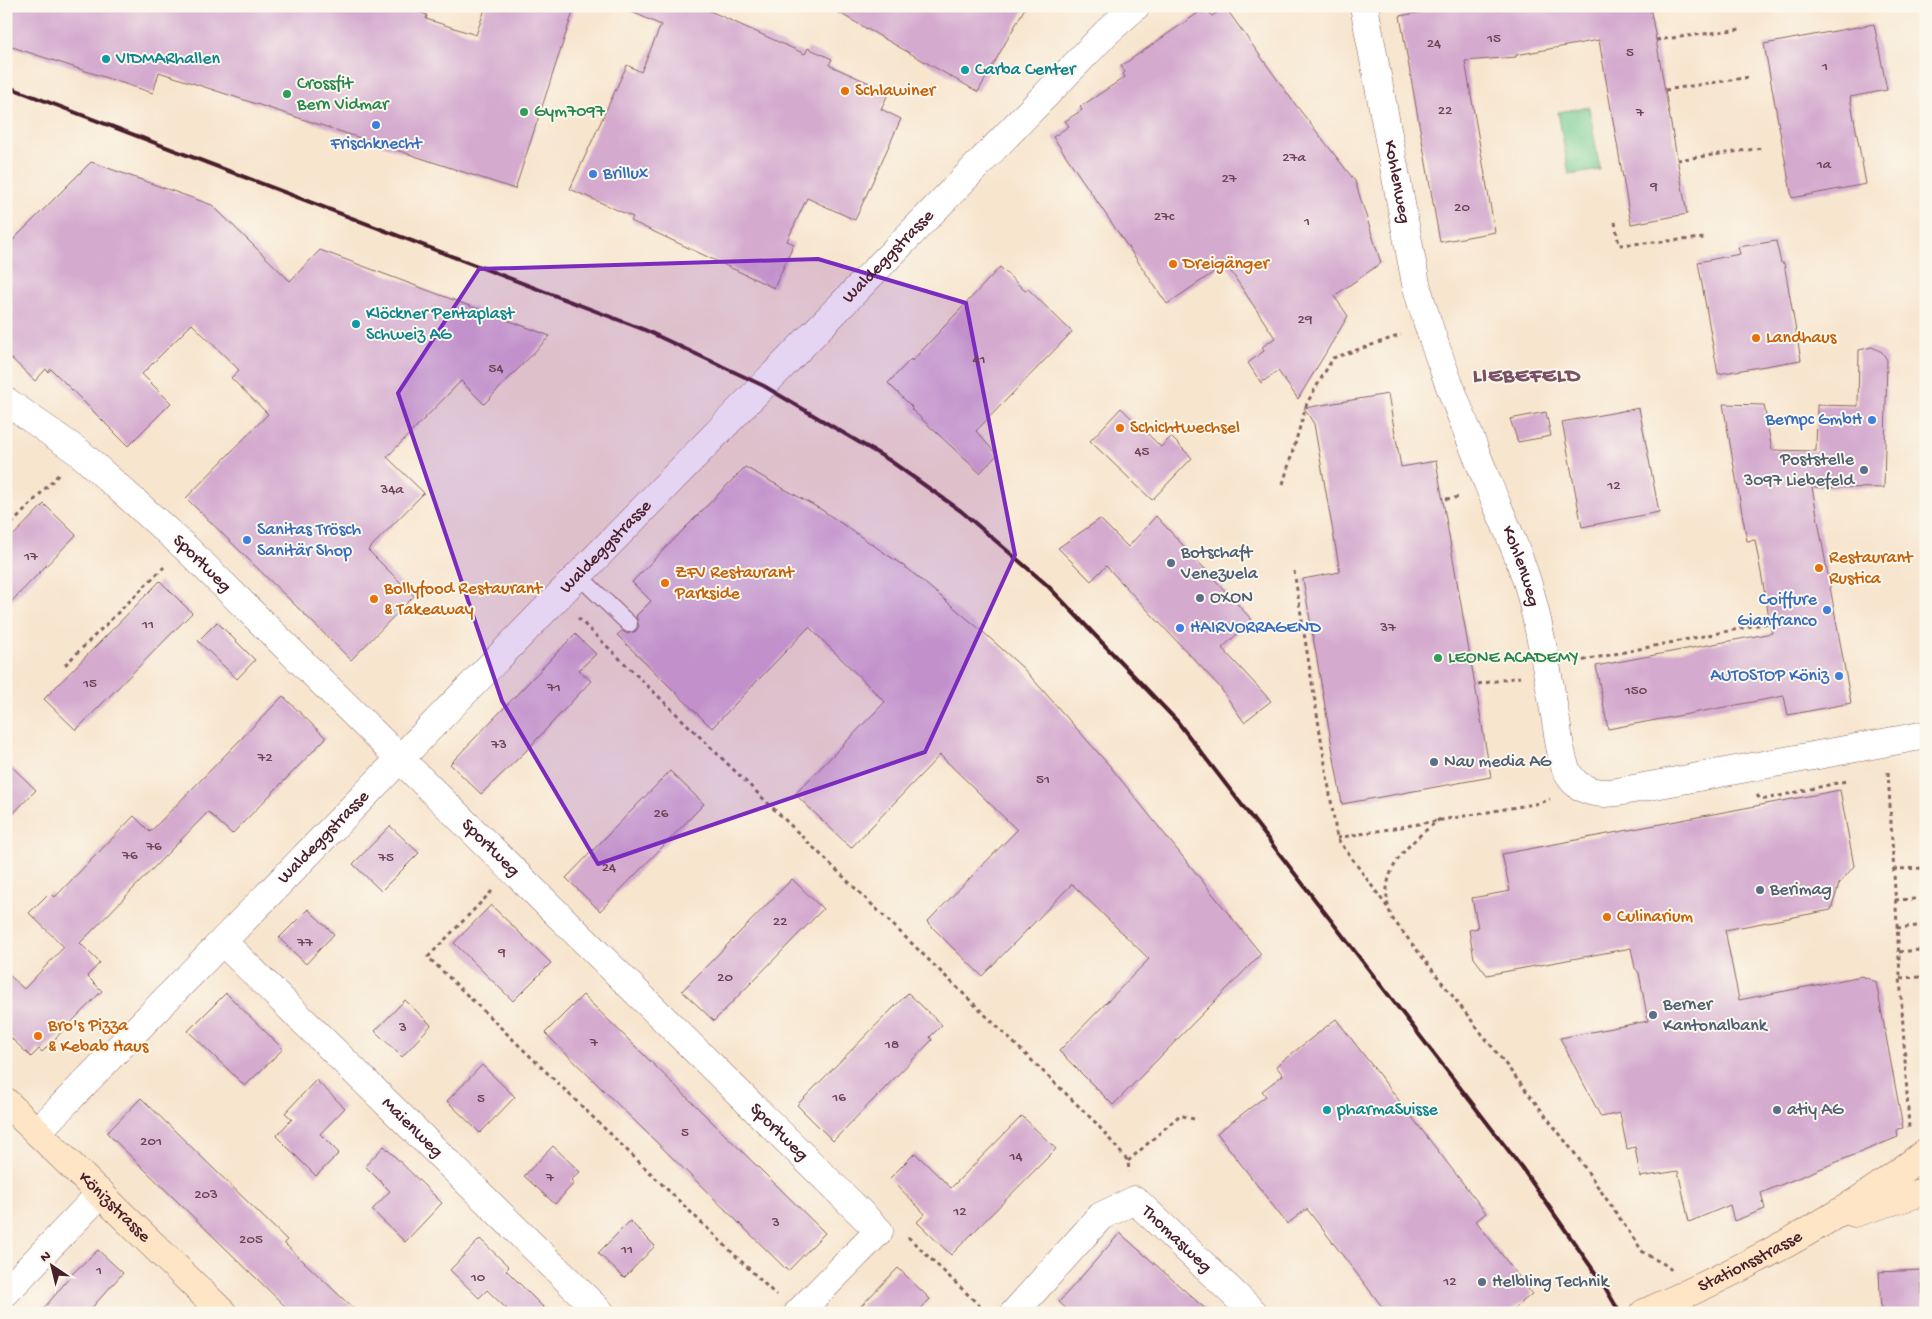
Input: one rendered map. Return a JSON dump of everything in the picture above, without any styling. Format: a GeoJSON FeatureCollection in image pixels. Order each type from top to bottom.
{"type":"FeatureCollection","features":[{"type":"Feature","properties":{"kind":"street","name":"Waldeggstrasse"},"geometry":{"type":"LineString","coordinates":[[37,1132],[1107,32],[1136,6]]}},
{"type":"Feature","properties":{"kind":"street","name":"Kohlenweg"},"geometry":{"type":"LineString","coordinates":[[1364,6],[1410,262],[1427,326],[1522,565],[1535,612],[1566,770],[1577,784]]}},
{"type":"Feature","properties":{"kind":"street","name":"Sportweg"},"geometry":{"type":"LineString","coordinates":[[6,401],[80,453],[185,547],[879,1231]]}},
{"type":"Feature","properties":{"kind":"street"},"geometry":{"type":"LineString","coordinates":[[1577,784],[1592,792],[1617,792],[1926,735]]}},
{"type":"Feature","properties":{"kind":"street","name":"Maienweg"},"geometry":{"type":"LineString","coordinates":[[223,942],[601,1313]]}},
{"type":"Feature","properties":{"kind":"street","name":"Könizstrasse"},"geometry":{"type":"LineString","coordinates":[[6,1102],[223,1313]]}},
{"type":"Feature","properties":{"kind":"street","name":"Stationsstrasse"},"geometry":{"type":"LineString","coordinates":[[1828,1221],[1918,1144]]}},
{"type":"Feature","properties":{"kind":"street"},"geometry":{"type":"LineString","coordinates":[[6,1292],[101,1193]]}},
{"type":"Feature","properties":{"kind":"street","name":"Stationsstrasse"},"geometry":{"type":"LineString","coordinates":[[1644,1313],[1684,1295],[1828,1221],[1916,1194],[1926,1194]]}},
{"type":"Feature","properties":{"kind":"street","name":"Thomasweg"},"geometry":{"type":"LineString","coordinates":[[1014,1313],[1101,1216],[1135,1200],[1254,1313]]}},
{"type":"Feature","properties":{"kind":"street"},"geometry":{"type":"LineString","coordinates":[[788,1305],[879,1231]]}},
{"type":"Feature","properties":{"kind":"lane"},"geometry":{"type":"LineString","coordinates":[[579,576],[629,624]]}},
{"type":"Feature","properties":{"kind":"path"},"geometry":{"type":"LineString","coordinates":[[1656,40],[1742,29]]}},
{"type":"Feature","properties":{"kind":"path"},"geometry":{"type":"LineString","coordinates":[[1665,90],[1750,77]]}},
{"type":"Feature","properties":{"kind":"path"},"geometry":{"type":"LineString","coordinates":[[1677,160],[1762,148]]}},
{"type":"Feature","properties":{"kind":"path"},"geometry":{"type":"LineString","coordinates":[[1615,222],[1619,244],[1704,238]]}},
{"type":"Feature","properties":{"kind":"path"},"geometry":{"type":"LineString","coordinates":[[1283,484],[1307,403],[1333,358],[1427,326]]}},
{"type":"Feature","properties":{"kind":"path"},"geometry":{"type":"LineString","coordinates":[[6,530],[80,453]]}},
{"type":"Feature","properties":{"kind":"path"},"geometry":{"type":"LineString","coordinates":[[1446,499],[1456,498]]}},
{"type":"Feature","properties":{"kind":"path"},"geometry":{"type":"LineString","coordinates":[[65,665],[185,547]]}},
{"type":"Feature","properties":{"kind":"path"},"geometry":{"type":"LineString","coordinates":[[1294,571],[1337,838],[1388,908],[1398,927],[1576,1155],[1644,1252],[1653,1260],[1668,1266],[1684,1295]]}},
{"type":"Feature","properties":{"kind":"path"},"geometry":{"type":"LineString","coordinates":[[557,598],[1096,1123],[1128,1161],[1135,1200]]}},
{"type":"Feature","properties":{"kind":"path"},"geometry":{"type":"LineString","coordinates":[[1478,684],[1768,623]]}},
{"type":"Feature","properties":{"kind":"path"},"geometry":{"type":"LineString","coordinates":[[1886,742],[1900,978],[1918,1144]]}},
{"type":"Feature","properties":{"kind":"path"},"geometry":{"type":"LineString","coordinates":[[1337,838],[1540,803],[1577,784]]}},
{"type":"Feature","properties":{"kind":"path"},"geometry":{"type":"LineString","coordinates":[[1388,908],[1388,890],[1395,863],[1412,840],[1440,819]]}},
{"type":"Feature","properties":{"kind":"path"},"geometry":{"type":"LineString","coordinates":[[1894,870],[1926,868]]}},
{"type":"Feature","properties":{"kind":"path"},"geometry":{"type":"LineString","coordinates":[[513,869],[428,957],[788,1305]]}},
{"type":"Feature","properties":{"kind":"path"},"geometry":{"type":"LineString","coordinates":[[1895,900],[1916,899]]}},
{"type":"Feature","properties":{"kind":"path"},"geometry":{"type":"LineString","coordinates":[[1897,928],[1918,926]]}},
{"type":"Feature","properties":{"kind":"path"},"geometry":{"type":"LineString","coordinates":[[1899,952],[1919,950]]}},
{"type":"Feature","properties":{"kind":"path"},"geometry":{"type":"LineString","coordinates":[[1900,978],[1920,977]]}},
{"type":"Feature","properties":{"kind":"path"},"geometry":{"type":"LineString","coordinates":[[1128,1161],[1180,1115],[1198,1120]]}},
{"type":"Feature","properties":{"kind":"path"},"geometry":{"type":"LineString","coordinates":[[879,1231],[890,1220],[987,1313]]}},
{"type":"Feature","properties":{"kind":"highlighted area"},"geometry":{"type":"Polygon","coordinates":[[[818,259],[966,303],[1015,555],[925,752],[598,864],[502,701],[398,393],[479,269],[818,259]]]}},
{"type":"Feature","properties":{"kind":"green space"},"geometry":{"type":"Polygon","coordinates":[[[1589,107],[1600,170],[1569,175],[1558,112],[1589,107]]]}},
{"type":"Feature","properties":{"kind":"building"},"geometry":{"type":"Polygon","coordinates":[[[6,6],[400,6],[427,15],[426,19],[476,35],[486,6],[575,6],[515,189],[159,72],[153,93],[6,45],[6,6]]]}},
{"type":"Feature","properties":{"kind":"building"},"geometry":{"type":"Polygon","coordinates":[[[619,6],[699,6],[805,54],[808,48],[832,59],[829,65],[889,92],[881,109],[901,119],[855,220],[807,198],[787,241],[794,244],[774,288],[631,221],[633,217],[570,189],[627,65],[641,72],[661,25],[619,6]]]}},
{"type":"Feature","properties":{"kind":"building","name":"Carba Center"},"geometry":{"type":"Polygon","coordinates":[[[827,6],[1026,6],[978,92],[827,6]]]}},
{"type":"Feature","properties":{"kind":"building"},"geometry":{"type":"Polygon","coordinates":[[[1454,6],[1650,6],[1687,214],[1631,224],[1599,40],[1516,55],[1516,57],[1465,61],[1495,232],[1440,242],[1400,16],[1454,6]]]}},
{"type":"Feature","properties":{"kind":"building"},"geometry":{"type":"Polygon","coordinates":[[[1225,7],[1292,100],[1355,181],[1381,263],[1334,296],[1348,316],[1298,399],[1278,371],[1261,383],[1248,363],[1264,351],[1262,347],[1275,338],[1226,264],[1167,304],[1053,137],[1069,126],[1065,121],[1082,110],[1080,107],[1125,77],[1123,74],[1125,72],[1121,66],[1201,11],[1202,13],[1207,10],[1212,16],[1225,7]]]}},
{"type":"Feature","properties":{"kind":"building"},"geometry":{"type":"Polygon","coordinates":[[[1874,24],[1887,90],[1850,97],[1866,184],[1792,198],[1764,44],[1874,24]]]}},
{"type":"Feature","properties":{"kind":"building","name":"Klöckner Pentaplast Schweiz AG"},"geometry":{"type":"Polygon","coordinates":[[[91,162],[212,205],[290,281],[320,250],[550,336],[484,404],[461,381],[387,457],[424,493],[368,550],[414,596],[351,660],[186,498],[268,414],[231,378],[239,370],[192,324],[142,374],[171,403],[128,446],[51,369],[48,372],[46,369],[35,381],[6,353],[6,247],[91,162]]]}},
{"type":"Feature","properties":{"kind":"building"},"geometry":{"type":"Polygon","coordinates":[[[1776,241],[1781,263],[1784,263],[1801,360],[1718,374],[1698,262],[1740,254],[1738,247],[1776,241]]]}},
{"type":"Feature","properties":{"kind":"building"},"geometry":{"type":"Polygon","coordinates":[[[1000,267],[1025,291],[1028,289],[1072,332],[976,431],[997,455],[980,473],[911,409],[912,407],[888,383],[911,359],[912,361],[1000,267]]]}},
{"type":"Feature","properties":{"kind":"building"},"geometry":{"type":"Polygon","coordinates":[[[1872,347],[1882,352],[1887,360],[1884,488],[1812,487],[1851,703],[1788,715],[1784,696],[1608,729],[1596,666],[1772,633],[1755,540],[1747,541],[1723,404],[1764,405],[1772,450],[1816,451],[1817,405],[1858,406],[1859,350],[1872,347]]]}},
{"type":"Feature","properties":{"kind":"building"},"geometry":{"type":"Polygon","coordinates":[[[1388,394],[1401,467],[1436,461],[1491,777],[1342,804],[1303,579],[1340,572],[1314,424],[1304,408],[1388,394]]]}},
{"type":"Feature","properties":{"kind":"building"},"geometry":{"type":"Polygon","coordinates":[[[1121,408],[1161,447],[1171,437],[1192,458],[1152,500],[1090,441],[1121,408]]]}},
{"type":"Feature","properties":{"kind":"building"},"geometry":{"type":"Polygon","coordinates":[[[1639,408],[1659,512],[1582,527],[1562,422],[1639,408]]]}},
{"type":"Feature","properties":{"kind":"building"},"geometry":{"type":"Polygon","coordinates":[[[1546,412],[1551,436],[1518,442],[1510,419],[1546,412]]]}},
{"type":"Feature","properties":{"kind":"building"},"geometry":{"type":"Polygon","coordinates":[[[745,467],[822,510],[908,569],[1023,668],[1109,765],[1261,954],[1113,1105],[1059,1051],[1149,959],[1072,884],[982,976],[954,949],[927,922],[1017,830],[940,755],[851,848],[795,794],[885,702],[809,627],[712,728],[617,635],[622,631],[627,634],[636,631],[639,626],[636,616],[651,601],[632,582],[745,467]]]}},
{"type":"Feature","properties":{"kind":"building"},"geometry":{"type":"Polygon","coordinates":[[[44,504],[76,535],[6,607],[6,543],[44,504]]]}},
{"type":"Feature","properties":{"kind":"building"},"geometry":{"type":"Polygon","coordinates":[[[1156,516],[1252,620],[1222,648],[1271,701],[1244,722],[1219,686],[1106,566],[1091,581],[1058,548],[1100,519],[1128,547],[1156,516]]]}},
{"type":"Feature","properties":{"kind":"building"},"geometry":{"type":"Polygon","coordinates":[[[160,581],[192,613],[76,730],[44,699],[160,581]]]}},
{"type":"Feature","properties":{"kind":"building"},"geometry":{"type":"Polygon","coordinates":[[[217,622],[255,660],[237,679],[198,641],[217,622]]]}},
{"type":"Feature","properties":{"kind":"building"},"geometry":{"type":"Polygon","coordinates":[[[575,634],[596,654],[579,670],[591,681],[524,753],[481,794],[450,764],[575,634]]]}},
{"type":"Feature","properties":{"kind":"building"},"geometry":{"type":"Polygon","coordinates":[[[283,696],[326,738],[232,834],[208,812],[80,943],[100,963],[87,976],[102,991],[42,1052],[39,1049],[31,1057],[6,1033],[6,972],[24,989],[64,947],[29,913],[50,892],[55,897],[134,816],[150,832],[283,696]]]}},
{"type":"Feature","properties":{"kind":"building"},"geometry":{"type":"Polygon","coordinates":[[[6,761],[36,790],[6,821],[6,761]]]}},
{"type":"Feature","properties":{"kind":"building"},"geometry":{"type":"Polygon","coordinates":[[[670,771],[704,804],[600,911],[566,878],[670,771]]]}},
{"type":"Feature","properties":{"kind":"building"},"geometry":{"type":"Polygon","coordinates":[[[1840,790],[1854,866],[1839,884],[1831,910],[1725,930],[1739,1000],[1862,976],[1876,982],[1903,1128],[1897,1129],[1898,1137],[1761,1193],[1765,1209],[1734,1221],[1730,1205],[1689,1222],[1678,1171],[1640,1177],[1635,1147],[1627,1149],[1620,1113],[1601,1117],[1560,1038],[1648,1021],[1639,973],[1635,968],[1631,948],[1487,975],[1474,958],[1469,930],[1478,928],[1472,898],[1510,891],[1502,854],[1840,790]]]}},
{"type":"Feature","properties":{"kind":"building"},"geometry":{"type":"Polygon","coordinates":[[[390,826],[419,853],[381,891],[353,864],[390,826]]]}},
{"type":"Feature","properties":{"kind":"building"},"geometry":{"type":"Polygon","coordinates":[[[792,879],[823,909],[714,1021],[682,991],[792,879]]]}},
{"type":"Feature","properties":{"kind":"building"},"geometry":{"type":"Polygon","coordinates":[[[491,905],[551,963],[513,1001],[454,943],[491,905]]]}},
{"type":"Feature","properties":{"kind":"building"},"geometry":{"type":"Polygon","coordinates":[[[308,909],[334,934],[306,964],[279,938],[308,909]]]}},
{"type":"Feature","properties":{"kind":"building"},"geometry":{"type":"Polygon","coordinates":[[[226,993],[283,1049],[245,1086],[188,1031],[226,993]]]}},
{"type":"Feature","properties":{"kind":"building"},"geometry":{"type":"Polygon","coordinates":[[[908,993],[942,1025],[930,1037],[932,1040],[833,1141],[797,1105],[908,993]]]}},
{"type":"Feature","properties":{"kind":"building"},"geometry":{"type":"Polygon","coordinates":[[[583,995],[825,1233],[788,1271],[545,1033],[583,995]]]}},
{"type":"Feature","properties":{"kind":"building"},"geometry":{"type":"Polygon","coordinates":[[[405,1000],[431,1025],[402,1057],[375,1031],[405,1000]]]}},
{"type":"Feature","properties":{"kind":"building"},"geometry":{"type":"Polygon","coordinates":[[[1336,1019],[1486,1213],[1476,1221],[1532,1294],[1508,1313],[1387,1313],[1307,1209],[1287,1224],[1217,1133],[1266,1096],[1262,1091],[1283,1075],[1276,1066],[1336,1019]]]}},
{"type":"Feature","properties":{"kind":"building"},"geometry":{"type":"Polygon","coordinates":[[[482,1065],[515,1097],[480,1133],[447,1101],[482,1065]]]}},
{"type":"Feature","properties":{"kind":"building"},"geometry":{"type":"Polygon","coordinates":[[[316,1080],[345,1108],[320,1134],[339,1153],[316,1176],[276,1136],[292,1119],[285,1113],[316,1080]]]}},
{"type":"Feature","properties":{"kind":"building"},"geometry":{"type":"Polygon","coordinates":[[[141,1098],[287,1240],[284,1243],[358,1313],[292,1313],[107,1133],[141,1098]]]}},
{"type":"Feature","properties":{"kind":"building"},"geometry":{"type":"Polygon","coordinates":[[[1022,1116],[1056,1149],[951,1255],[917,1222],[925,1214],[890,1178],[915,1153],[951,1188],[1022,1116]]]}},
{"type":"Feature","properties":{"kind":"building"},"geometry":{"type":"Polygon","coordinates":[[[384,1146],[442,1203],[405,1242],[372,1210],[390,1191],[365,1166],[384,1146]]]}},
{"type":"Feature","properties":{"kind":"building"},"geometry":{"type":"Polygon","coordinates":[[[553,1146],[580,1172],[571,1180],[574,1183],[555,1204],[524,1176],[553,1146]]]}},
{"type":"Feature","properties":{"kind":"building"},"geometry":{"type":"Polygon","coordinates":[[[630,1221],[655,1246],[624,1278],[598,1253],[630,1221]]]}},
{"type":"Feature","properties":{"kind":"building"},"geometry":{"type":"Polygon","coordinates":[[[1120,1233],[1210,1313],[1071,1313],[1059,1302],[1120,1233]]]}},
{"type":"Feature","properties":{"kind":"building"},"geometry":{"type":"Polygon","coordinates":[[[480,1239],[509,1267],[506,1270],[549,1313],[511,1313],[487,1290],[479,1298],[450,1270],[480,1239]]]}},
{"type":"Feature","properties":{"kind":"building"},"geometry":{"type":"Polygon","coordinates":[[[98,1250],[123,1273],[87,1313],[40,1313],[74,1272],[98,1250]]]}},
{"type":"Feature","properties":{"kind":"building"},"geometry":{"type":"Polygon","coordinates":[[[898,1268],[930,1299],[917,1313],[854,1313],[898,1268]]]}},
{"type":"Feature","properties":{"kind":"building"},"geometry":{"type":"Polygon","coordinates":[[[1921,1270],[1923,1313],[1881,1313],[1879,1272],[1921,1270]]]}},
{"type":"Feature","properties":{"kind":"railway"},"geometry":{"type":"LineString","coordinates":[[6,86],[645,330],[764,386],[889,460],[961,511],[1047,585],[1177,721],[1522,1168],[1603,1284],[1620,1313]]}},
{"type":"Feature","properties":{"kind":"place","name":"VIDMARhallen"},"geometry":{"type":"Point","coordinates":[106,59]}},
{"type":"Feature","properties":{"kind":"place","name":"Carba Center"},"geometry":{"type":"Point","coordinates":[965,70]}},
{"type":"Feature","properties":{"kind":"place","name":"Schlawiner"},"geometry":{"type":"Point","coordinates":[845,91]}},
{"type":"Feature","properties":{"kind":"place","name":"Crossfit Bern Vidmar"},"geometry":{"type":"Point","coordinates":[287,94]}},
{"type":"Feature","properties":{"kind":"place","name":"Gym7097"},"geometry":{"type":"Point","coordinates":[524,112]}},
{"type":"Feature","properties":{"kind":"place","name":"Frischknecht"},"geometry":{"type":"Point","coordinates":[376,125]}},
{"type":"Feature","properties":{"kind":"place","name":"Brillux"},"geometry":{"type":"Point","coordinates":[593,174]}},
{"type":"Feature","properties":{"kind":"place","name":"Dreigänger"},"geometry":{"type":"Point","coordinates":[1173,264]}},
{"type":"Feature","properties":{"kind":"place","name":"Klöckner Pentaplast Schweiz AG"},"geometry":{"type":"Point","coordinates":[356,324]}},
{"type":"Feature","properties":{"kind":"place","name":"Landhaus"},"geometry":{"type":"Point","coordinates":[1756,338]}},
{"type":"Feature","properties":{"kind":"place","name":"Bernpc GmbH"},"geometry":{"type":"Point","coordinates":[1872,420]}},
{"type":"Feature","properties":{"kind":"place","name":"Schichtwechsel"},"geometry":{"type":"Point","coordinates":[1120,428]}},
{"type":"Feature","properties":{"kind":"place","name":"Poststelle 3097 Liebefeld"},"geometry":{"type":"Point","coordinates":[1864,470]}},
{"type":"Feature","properties":{"kind":"place","name":"Sanitas Trösch Sanitär Shop"},"geometry":{"type":"Point","coordinates":[247,540]}},
{"type":"Feature","properties":{"kind":"place","name":"Botschaft Venezuela"},"geometry":{"type":"Point","coordinates":[1171,563]}},
{"type":"Feature","properties":{"kind":"place","name":"Restaurant Rustica"},"geometry":{"type":"Point","coordinates":[1819,568]}},
{"type":"Feature","properties":{"kind":"place","name":"ZFV Restaurant Parkside"},"geometry":{"type":"Point","coordinates":[665,583]}},
{"type":"Feature","properties":{"kind":"place","name":"OXON"},"geometry":{"type":"Point","coordinates":[1200,598]}},
{"type":"Feature","properties":{"kind":"place","name":"Bollyfood Restaurant & Takeaway"},"geometry":{"type":"Point","coordinates":[374,599]}},
{"type":"Feature","properties":{"kind":"place","name":"Coiffure Gianfranco"},"geometry":{"type":"Point","coordinates":[1827,610]}},
{"type":"Feature","properties":{"kind":"place","name":"HAIRVORRAGEND"},"geometry":{"type":"Point","coordinates":[1180,628]}},
{"type":"Feature","properties":{"kind":"place","name":"LEONE ACADEMY"},"geometry":{"type":"Point","coordinates":[1438,658]}},
{"type":"Feature","properties":{"kind":"place","name":"AUTOSTOP Köniz"},"geometry":{"type":"Point","coordinates":[1839,676]}},
{"type":"Feature","properties":{"kind":"place","name":"Nau media AG"},"geometry":{"type":"Point","coordinates":[1434,762]}},
{"type":"Feature","properties":{"kind":"place","name":"Berimag"},"geometry":{"type":"Point","coordinates":[1760,890]}},
{"type":"Feature","properties":{"kind":"place","name":"Culinarium"},"geometry":{"type":"Point","coordinates":[1607,917]}},
{"type":"Feature","properties":{"kind":"place","name":"Berner Kantonalbank"},"geometry":{"type":"Point","coordinates":[1653,1015]}},
{"type":"Feature","properties":{"kind":"place","name":"Bro's Pizza & Kebab Haus"},"geometry":{"type":"Point","coordinates":[38,1036]}},
{"type":"Feature","properties":{"kind":"place","name":"pharmaSuisse"},"geometry":{"type":"Point","coordinates":[1327,1110]}},
{"type":"Feature","properties":{"kind":"place","name":"atiy AG"},"geometry":{"type":"Point","coordinates":[1777,1110]}},
{"type":"Feature","properties":{"kind":"place","name":"Helbling Technik"},"geometry":{"type":"Point","coordinates":[1482,1282]}},
{"type":"Feature","properties":{"kind":"district","name":"LIEBEFELD"},"geometry":{"type":"Point","coordinates":[1527,377]}}]}
